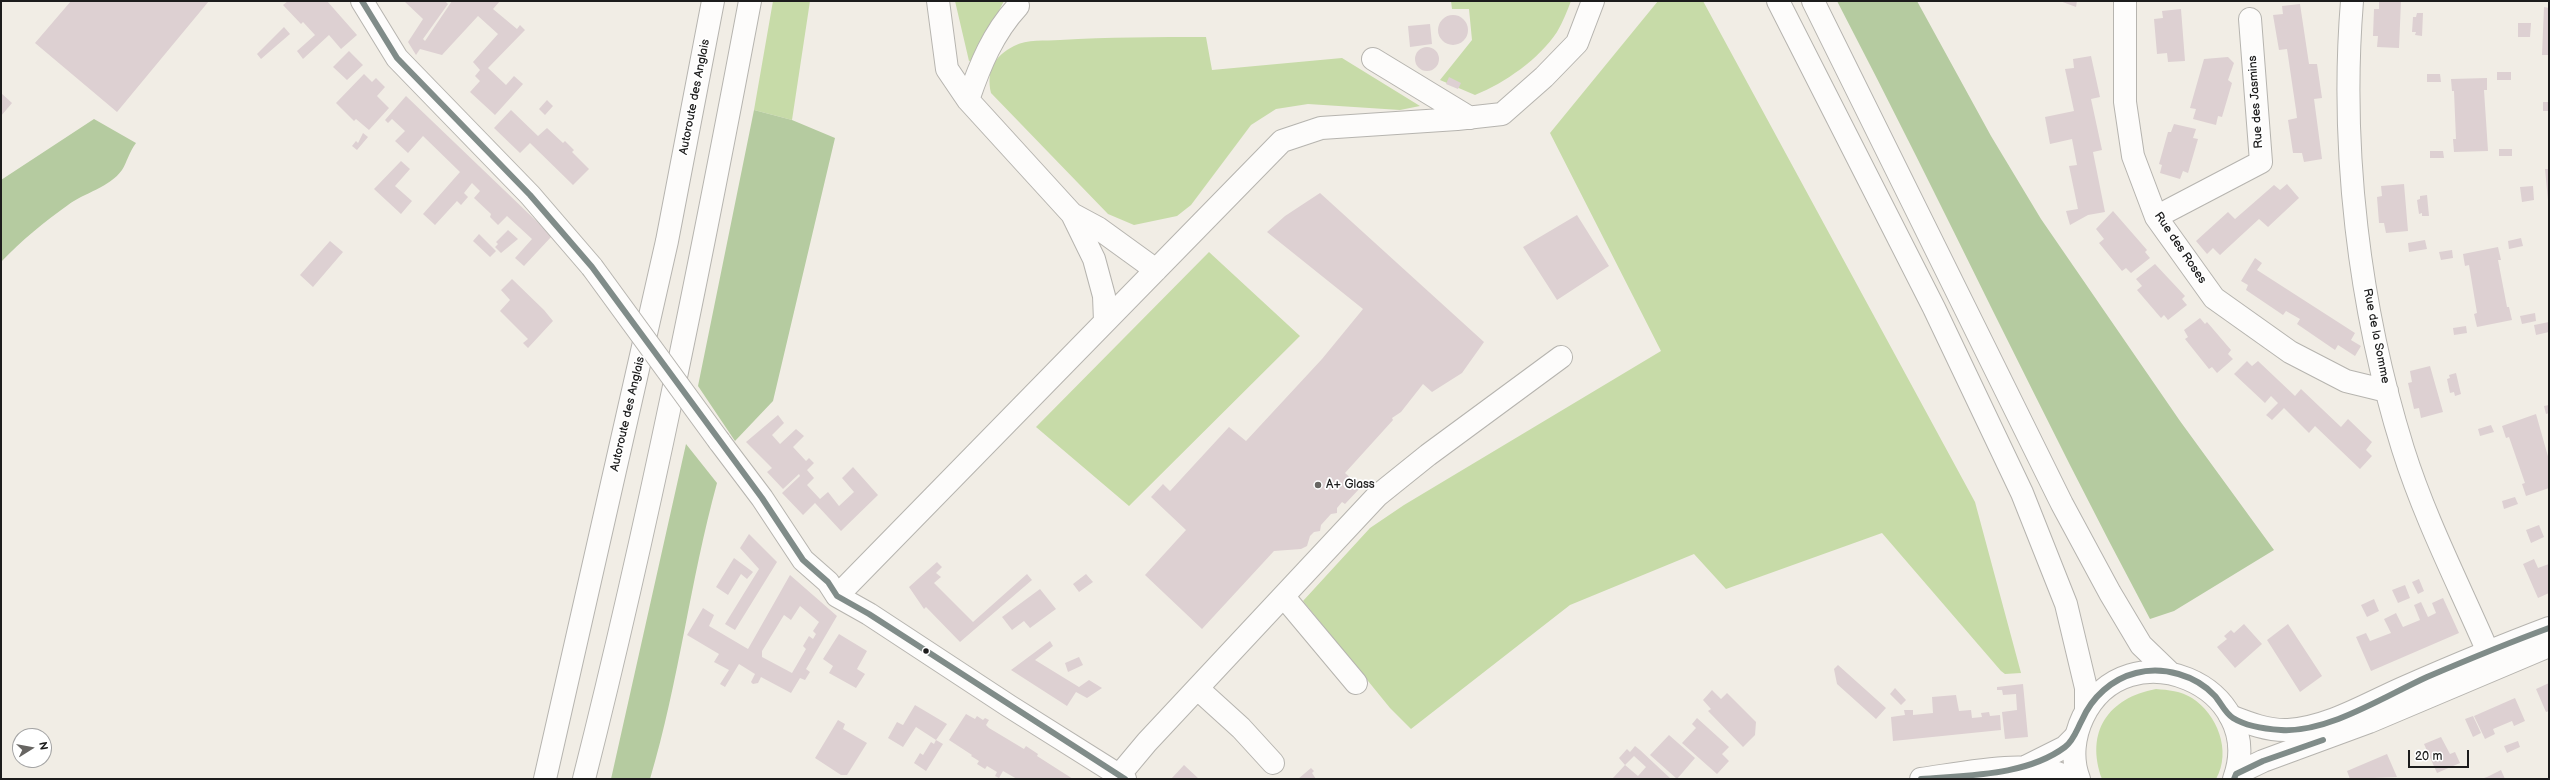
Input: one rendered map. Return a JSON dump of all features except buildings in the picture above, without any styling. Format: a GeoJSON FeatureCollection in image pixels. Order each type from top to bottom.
{"type":"FeatureCollection","features":[{"type":"Feature","properties":{"kind":"main road"},"geometry":{"type":"LineString","coordinates":[[362,1],[396,58],[530,195],[592,268],[762,498],[803,560],[828,582],[837,596],[1120,777],[1198,689],[1377,496],[1428,455],[1561,357]]}},
{"type":"Feature","properties":{"kind":"main road","name":"Autoroute des Anglais"},"geometry":{"type":"LineString","coordinates":[[545,779],[667,241],[713,1]]}},
{"type":"Feature","properties":{"kind":"main road"},"geometry":{"type":"LineString","coordinates":[[584,779],[624,610],[702,252],[750,1]]}},
{"type":"Feature","properties":{"kind":"main road"},"geometry":{"type":"LineString","coordinates":[[938,1],[947,69],[968,100],[1072,214],[1094,259],[1104,296],[1106,321]]}},
{"type":"Feature","properties":{"kind":"main road"},"geometry":{"type":"LineString","coordinates":[[837,596],[1282,141],[1321,128],[1470,118],[1502,114],[1544,77],[1577,43],[1593,1]]}},
{"type":"Feature","properties":{"kind":"main road"},"geometry":{"type":"LineString","coordinates":[[1778,1],[1934,308],[2022,493],[2066,604],[2086,688],[2086,710],[2076,736],[2075,762],[2079,779]]}},
{"type":"Feature","properties":{"kind":"main road"},"geometry":{"type":"LineString","coordinates":[[1813,1],[2062,504],[2110,593],[2141,645],[2169,672]]}},
{"type":"Feature","properties":{"kind":"main road","name":"Rue des Roses"},"geometry":{"type":"LineString","coordinates":[[2125,1],[2125,102],[2133,156],[2156,217],[2214,298],[2290,352],[2346,381],[2387,391]]}},
{"type":"Feature","properties":{"kind":"main road","name":"Rue de la Somme"},"geometry":{"type":"LineString","coordinates":[[2352,1],[2348,54],[2349,137],[2353,183],[2370,309],[2387,391],[2404,450],[2432,527],[2488,652]]}},
{"type":"Feature","properties":{"kind":"main road"},"geometry":{"type":"LineString","coordinates":[[968,100],[982,59],[1003,22],[1018,6]]}},
{"type":"Feature","properties":{"kind":"main road","name":"Rue des Jasmins"},"geometry":{"type":"LineString","coordinates":[[2156,217],[2261,162],[2250,19]]}},
{"type":"Feature","properties":{"kind":"main road"},"geometry":{"type":"LineString","coordinates":[[1373,60],[1470,118]]}},
{"type":"Feature","properties":{"kind":"main road"},"geometry":{"type":"LineString","coordinates":[[1072,214],[1098,228],[1156,270]]}},
{"type":"Feature","properties":{"kind":"main road"},"geometry":{"type":"LineString","coordinates":[[1284,597],[1356,684]]}},
{"type":"Feature","properties":{"kind":"main road"},"geometry":{"type":"LineString","coordinates":[[2230,716],[2267,729],[2288,730],[2312,726],[2353,711],[2488,652],[2549,628]]}},
{"type":"Feature","properties":{"kind":"main road"},"geometry":{"type":"LineString","coordinates":[[2235,776],[2263,761],[2332,737],[2549,646]]}},
{"type":"Feature","properties":{"kind":"main road"},"geometry":{"type":"LineString","coordinates":[[2410,705],[2421,691],[2490,660],[2488,652]]}},
{"type":"Feature","properties":{"kind":"main road"},"geometry":{"type":"LineString","coordinates":[[2086,710],[2108,686],[2122,678],[2153,671],[2169,672],[2202,684],[2212,693],[2230,716],[2237,742],[2235,776]]}},
{"type":"Feature","properties":{"kind":"main road"},"geometry":{"type":"LineString","coordinates":[[1198,689],[1241,728],[1273,763]]}},
{"type":"Feature","properties":{"kind":"main road"},"geometry":{"type":"LineString","coordinates":[[1920,779],[2027,766],[2065,747],[2076,736]]}},
{"type":"Feature","properties":{"kind":"main road"},"geometry":{"type":"LineString","coordinates":[[2027,766],[2053,772],[2069,779]]}},
{"type":"Feature","properties":{"kind":"green space"},"geometry":{"type":"Polygon","coordinates":[[[773,1],[810,1],[792,120],[754,110],[773,1]]]}},
{"type":"Feature","properties":{"kind":"green space"},"geometry":{"type":"Polygon","coordinates":[[[955,1],[1004,1],[973,60],[969,61],[955,1]]]}},
{"type":"Feature","properties":{"kind":"green space"},"geometry":{"type":"Polygon","coordinates":[[[1451,1],[1571,1],[1557,32],[1541,52],[1509,77],[1475,95],[1440,80],[1472,40],[1469,9],[1452,9],[1451,1]]]}},
{"type":"Feature","properties":{"kind":"green space"},"geometry":{"type":"Polygon","coordinates":[[[1658,1],[1703,1],[1975,502],[2021,673],[2005,674],[2001,671],[1882,533],[1726,589],[1694,554],[1570,605],[1411,729],[1390,708],[1303,601],[1370,528],[1404,505],[1661,351],[1550,133],[1658,1]]]}},
{"type":"Feature","properties":{"kind":"green space"},"geometry":{"type":"Polygon","coordinates":[[[1837,1],[1917,1],[1991,136],[2041,219],[2180,421],[2274,550],[2174,611],[2150,619],[2070,465],[1916,155],[1837,1]]]}},
{"type":"Feature","properties":{"kind":"green space"},"geometry":{"type":"Polygon","coordinates":[[[1206,37],[1212,70],[1342,58],[1420,106],[1400,110],[1308,104],[1276,109],[1251,125],[1191,205],[1177,216],[1134,225],[1108,214],[991,93],[991,71],[997,59],[1007,50],[1025,42],[1114,38],[1206,37]]]}},
{"type":"Feature","properties":{"kind":"green space"},"geometry":{"type":"Polygon","coordinates":[[[754,110],[792,120],[835,138],[773,401],[735,441],[698,386],[754,110]]]}},
{"type":"Feature","properties":{"kind":"green space"},"geometry":{"type":"Polygon","coordinates":[[[94,119],[136,143],[122,170],[111,181],[74,201],[50,218],[1,262],[1,180],[94,119]]]}},
{"type":"Feature","properties":{"kind":"green space"},"geometry":{"type":"Polygon","coordinates":[[[1209,252],[1300,336],[1129,506],[1036,427],[1209,252]]]}},
{"type":"Feature","properties":{"kind":"green space"},"geometry":{"type":"Polygon","coordinates":[[[686,444],[717,483],[699,557],[669,706],[650,779],[611,779],[686,444]]]}},
{"type":"Feature","properties":{"kind":"green space"},"geometry":{"type":"Polygon","coordinates":[[[2156,689],[2174,691],[2188,696],[2209,713],[2215,723],[2222,745],[2223,757],[2221,768],[2216,779],[2102,779],[2097,762],[2097,746],[2099,732],[2105,720],[2113,709],[2125,700],[2156,689]]]}},
{"type":"Feature","properties":{"kind":"transit line"},"geometry":{"type":"LineString","coordinates":[[362,1],[397,58],[530,195],[592,267],[762,498],[803,560],[828,582],[837,596],[869,614],[1125,779]]}},
{"type":"Feature","properties":{"kind":"transit line"},"geometry":{"type":"LineString","coordinates":[[1921,779],[1977,775],[2015,769],[2050,757],[2071,741],[2091,704],[2104,690],[2111,684],[2136,673],[2157,671],[2178,674],[2189,678],[2207,689],[2215,696],[2228,713],[2238,721],[2256,727],[2269,729],[2299,729],[2318,726],[2337,720],[2427,677],[2549,628]]}},
{"type":"Feature","properties":{"kind":"transit line"},"geometry":{"type":"LineString","coordinates":[[2234,779],[2236,774],[2263,761],[2323,740]]}},
{"type":"Feature","properties":{"kind":"place","name":"A+ Glass"},"geometry":{"type":"Point","coordinates":[1318,485]}}]}
